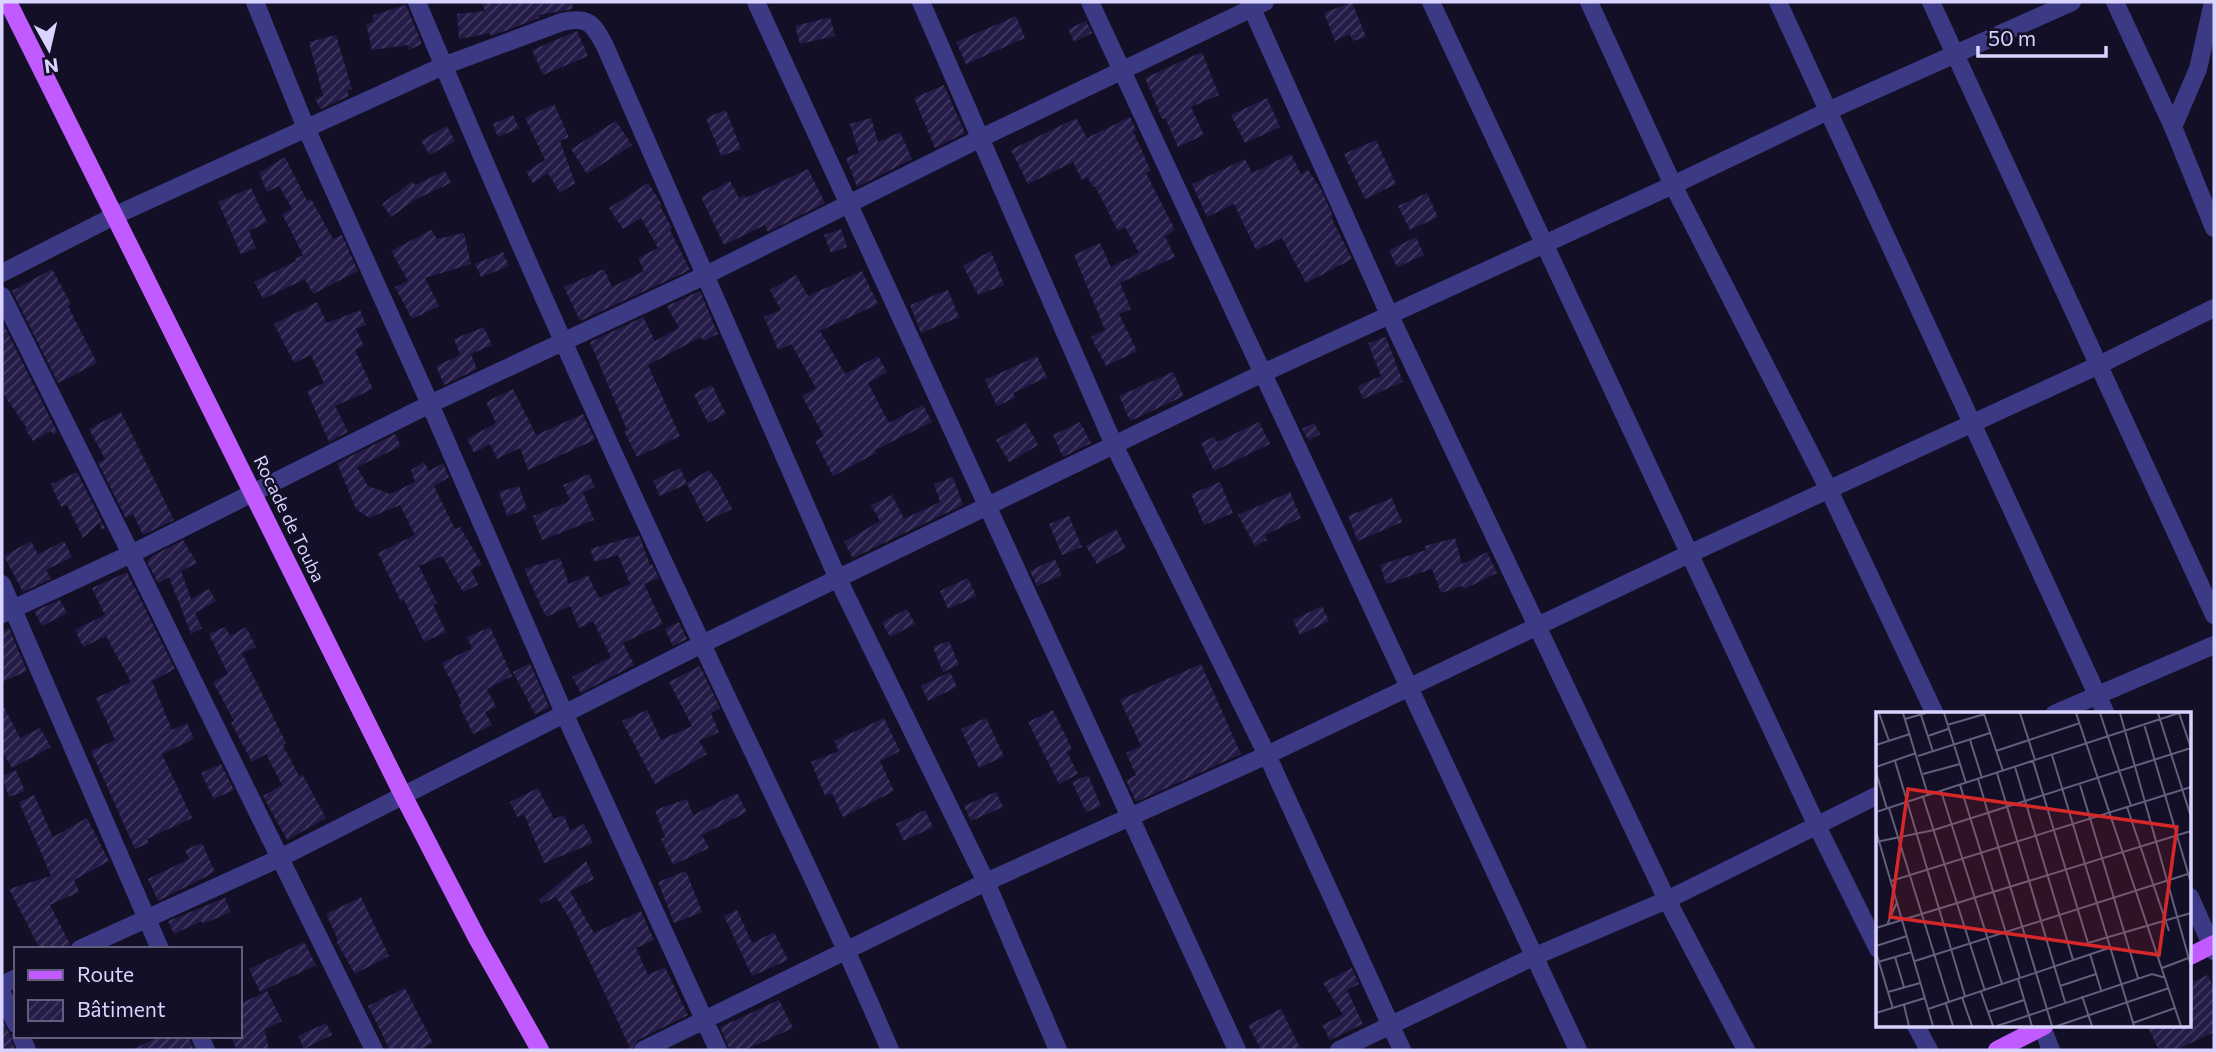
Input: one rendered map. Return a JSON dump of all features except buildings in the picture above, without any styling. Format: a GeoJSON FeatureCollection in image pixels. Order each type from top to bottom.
{"type":"FeatureCollection","features":[{"type":"Feature","properties":{"kind":"main road","name":"Rocade de Touba"},"geometry":{"type":"LineString","coordinates":[[8,2],[403,795],[477,938],[540,1050]]}},
{"type":"Feature","properties":{"kind":"main road"},"geometry":{"type":"LineString","coordinates":[[2192,955],[2213,947]]}},
{"type":"Feature","properties":{"kind":"main road"},"geometry":{"type":"LineString","coordinates":[[1997,1050],[2039,1028]]}},
{"type":"Feature","properties":{"kind":"street"},"geometry":{"type":"LineString","coordinates":[[256,2],[306,128],[564,713],[718,1050]]}},
{"type":"Feature","properties":{"kind":"street"},"geometry":{"type":"LineString","coordinates":[[418,2],[443,66],[564,341],[702,644],[848,951],[890,1050]]}},
{"type":"Feature","properties":{"kind":"street"},"geometry":{"type":"LineString","coordinates":[[756,2],[1237,1050]]}},
{"type":"Feature","properties":{"kind":"street"},"geometry":{"type":"LineString","coordinates":[[921,2],[1114,445],[1267,755],[1402,1050]]}},
{"type":"Feature","properties":{"kind":"street"},"geometry":{"type":"LineString","coordinates":[[1090,2],[1578,1050]]}},
{"type":"Feature","properties":{"kind":"street"},"geometry":{"type":"LineString","coordinates":[[1431,2],[1816,826],[1876,945]]}},
{"type":"Feature","properties":{"kind":"street"},"geometry":{"type":"LineString","coordinates":[[1589,2],[1673,185],[1829,490],[1935,712]]}},
{"type":"Feature","properties":{"kind":"street"},"geometry":{"type":"LineString","coordinates":[[1778,2],[2105,712]]}},
{"type":"Feature","properties":{"kind":"street"},"geometry":{"type":"LineString","coordinates":[[1931,2],[2214,615]]}},
{"type":"Feature","properties":{"kind":"street"},"geometry":{"type":"LineString","coordinates":[[84,947],[280,858],[702,644],[1262,373],[1828,111],[2072,2]]}},
{"type":"Feature","properties":{"kind":"street"},"geometry":{"type":"LineString","coordinates":[[2115,2],[2213,221]]}},
{"type":"Feature","properties":{"kind":"street"},"geometry":{"type":"LineString","coordinates":[[2173,127],[2198,69],[2213,2]]}},
{"type":"Feature","properties":{"kind":"street"},"geometry":{"type":"LineString","coordinates":[[7,611],[131,554],[430,404],[706,275],[1255,4],[1389,314],[1667,900],[1746,1050]]}},
{"type":"Feature","properties":{"kind":"street"},"geometry":{"type":"LineString","coordinates":[[2,273],[116,215],[443,66],[562,22],[575,19],[587,21],[598,32],[605,46],[838,579],[986,882],[1058,1050]]}},
{"type":"Feature","properties":{"kind":"street"},"geometry":{"type":"LineString","coordinates":[[2,296],[374,1050]]}},
{"type":"Feature","properties":{"kind":"street"},"geometry":{"type":"LineString","coordinates":[[643,1050],[986,882],[1267,755],[1689,554],[2099,365],[2214,308]]}},
{"type":"Feature","properties":{"kind":"street"},"geometry":{"type":"LineString","coordinates":[[2,584],[7,611],[159,947]]}},
{"type":"Feature","properties":{"kind":"street"},"geometry":{"type":"LineString","coordinates":[[2059,712],[2214,645]]}},
{"type":"Feature","properties":{"kind":"street"},"geometry":{"type":"LineString","coordinates":[[1339,1050],[1534,957],[1667,900],[1876,796]]}},
{"type":"Feature","properties":{"kind":"street"},"geometry":{"type":"LineString","coordinates":[[2192,901],[2213,947]]}},
{"type":"Feature","properties":{"kind":"street"},"geometry":{"type":"LineString","coordinates":[[2,993],[14,1020]]}},
{"type":"Feature","properties":{"kind":"street"},"geometry":{"type":"LineString","coordinates":[[1917,1028],[1928,1050]]}},
{"type":"Feature","properties":{"kind":"street"},"geometry":{"type":"LineString","coordinates":[[2044,1028],[2051,1050]]}}]}
